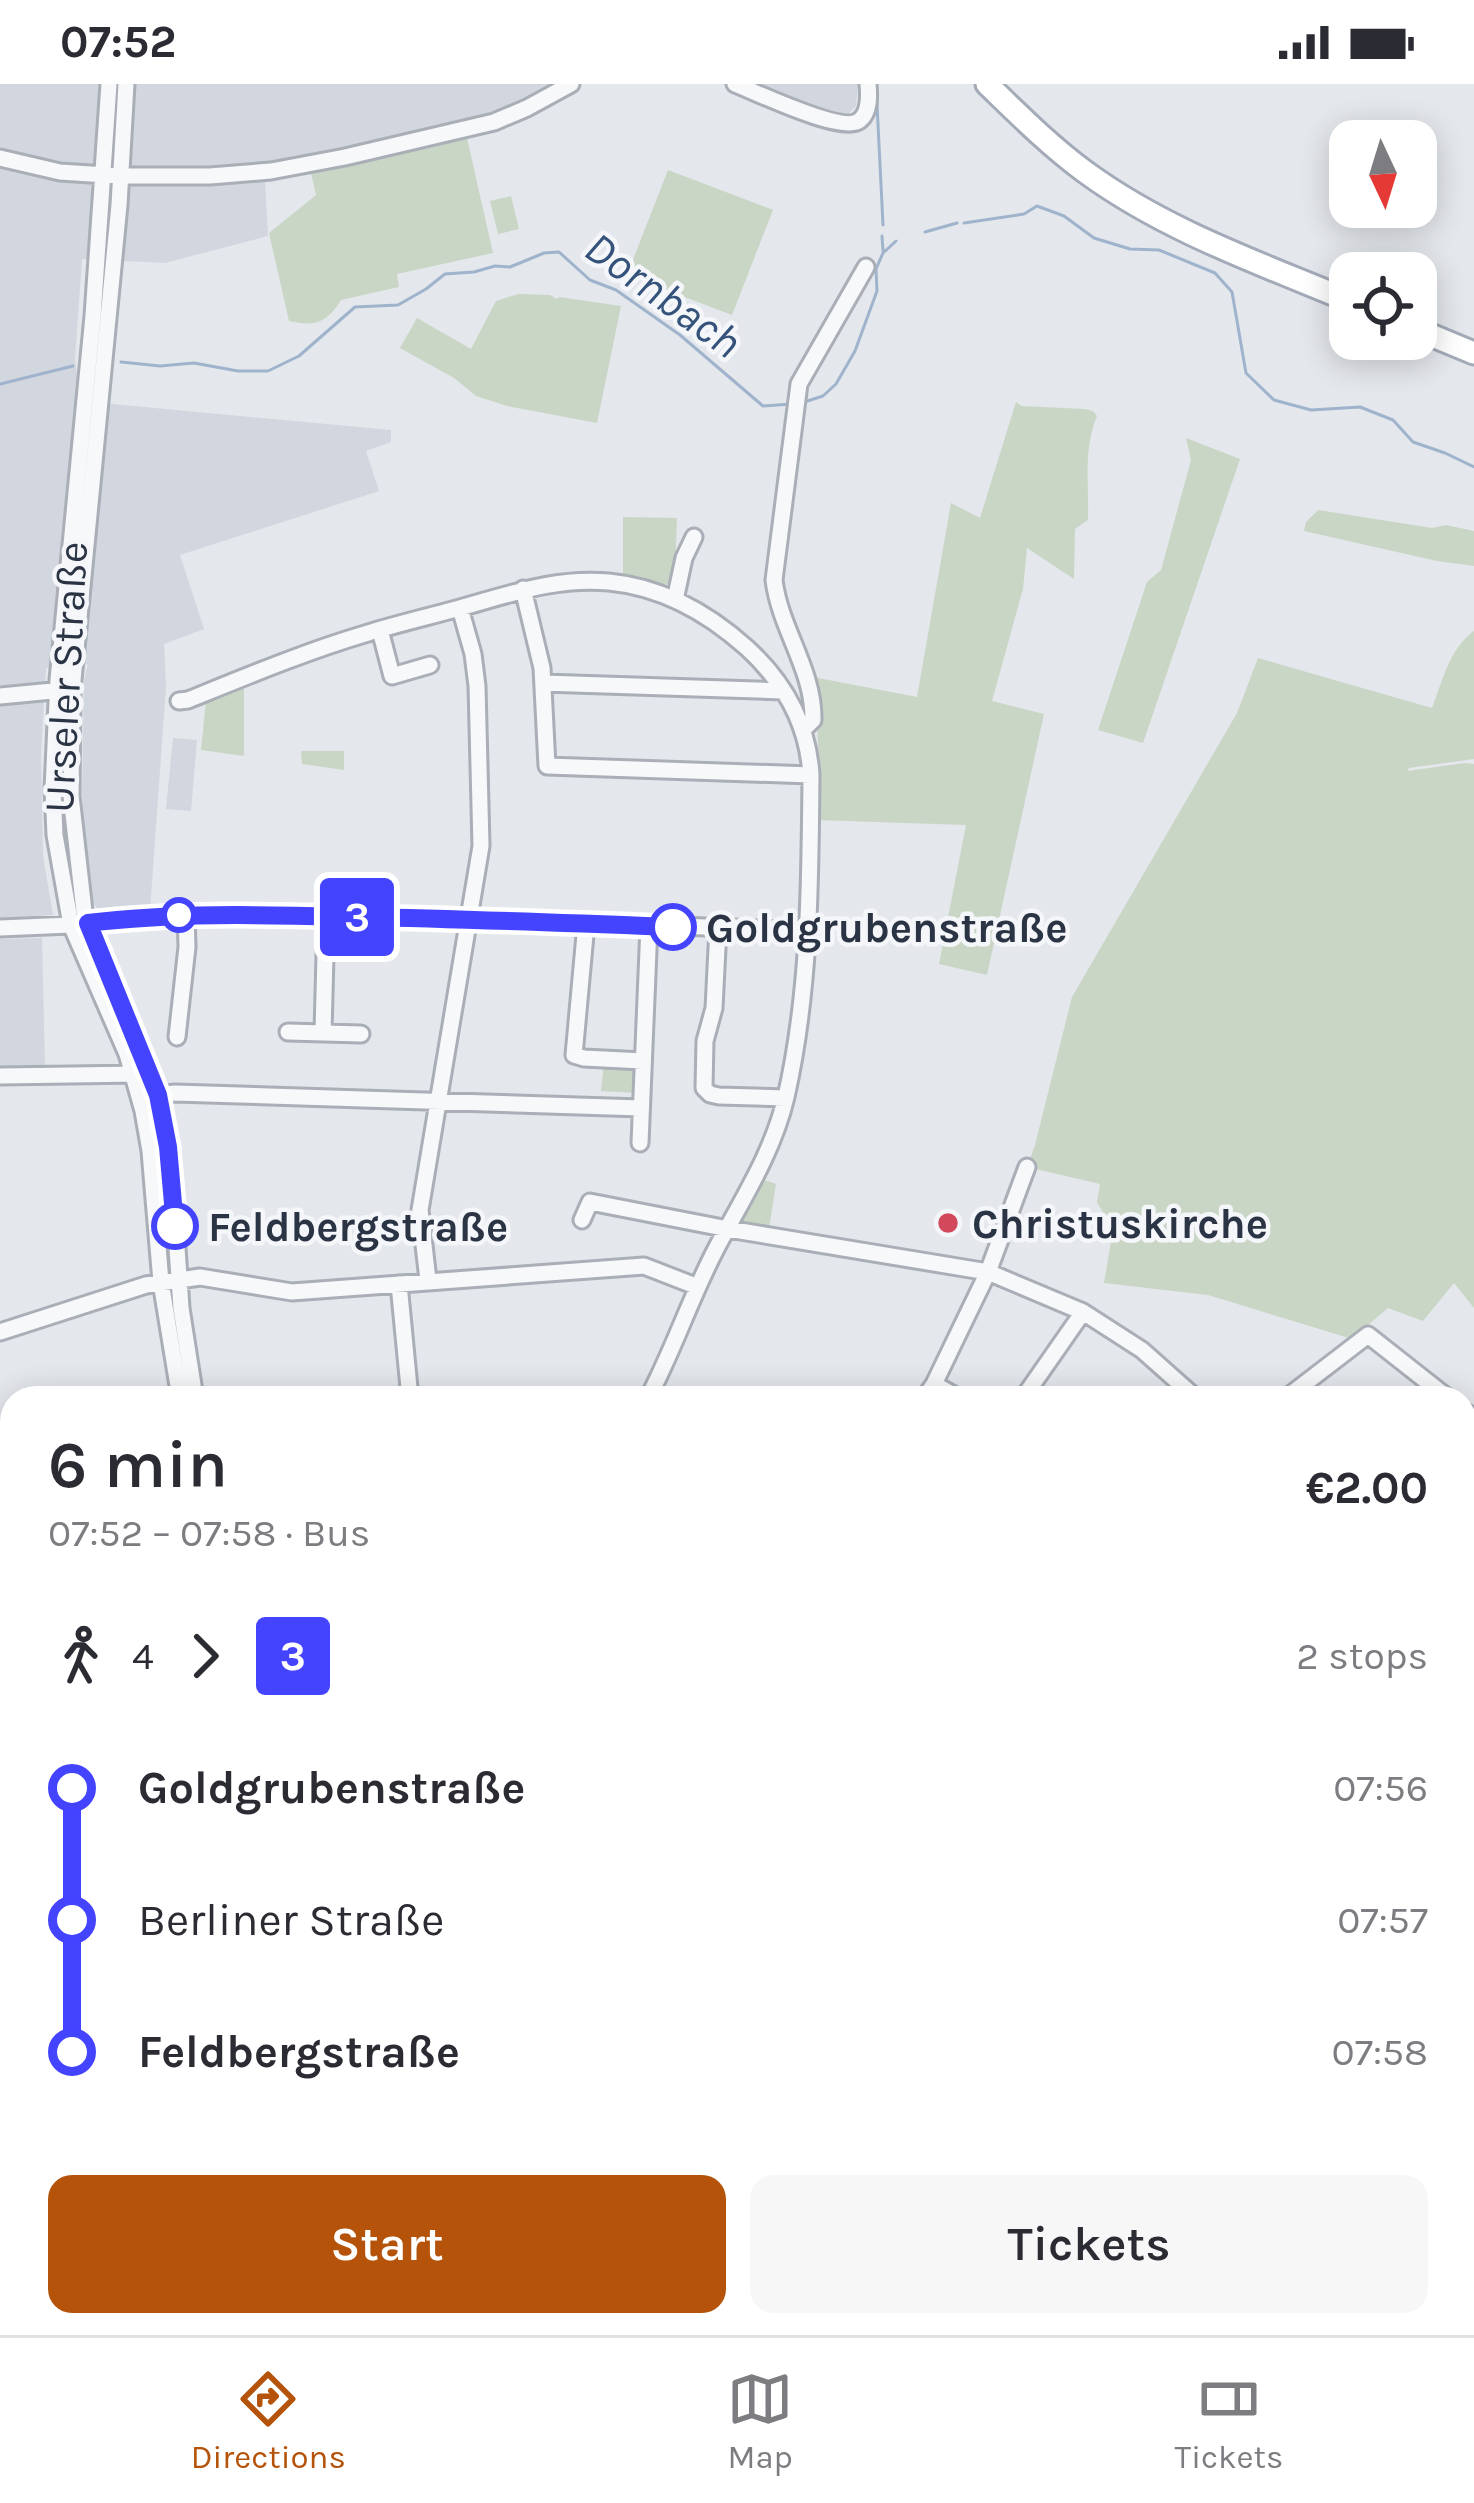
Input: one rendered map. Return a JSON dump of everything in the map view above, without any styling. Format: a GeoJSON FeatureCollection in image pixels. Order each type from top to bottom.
{"type":"FeatureCollection","features":[{"type":"Feature","properties":{"kind":"main road"},"geometry":{"type":"LineString","coordinates":[[987,84],[1083,170],[1192,236],[1329,292]]}},
{"type":"Feature","properties":{"kind":"main road"},"geometry":{"type":"LineString","coordinates":[[1437,337],[1474,352]]}},
{"type":"Feature","properties":{"kind":"street","name":"Urseler Straße"},"geometry":{"type":"LineString","coordinates":[[109,84],[113,175]]}},
{"type":"Feature","properties":{"kind":"street","name":"Urseler Straße"},"geometry":{"type":"LineString","coordinates":[[126,84],[113,175],[65,690],[79,924],[142,1074],[158,1095],[173,1187],[169,1281],[192,1386]]}},
{"type":"Feature","properties":{"kind":"street"},"geometry":{"type":"LineString","coordinates":[[0,158],[60,172],[113,175],[210,176],[309,165],[499,121],[571,84]]}},
{"type":"Feature","properties":{"kind":"street"},"geometry":{"type":"LineString","coordinates":[[735,84],[821,118],[849,124],[863,117],[868,84]]}},
{"type":"Feature","properties":{"kind":"street"},"geometry":{"type":"LineString","coordinates":[[804,730],[813,720],[812,698],[774,580],[794,407],[806,369],[866,267]]}},
{"type":"Feature","properties":{"kind":"street"},"geometry":{"type":"LineString","coordinates":[[675,600],[694,537]]}},
{"type":"Feature","properties":{"kind":"street"},"geometry":{"type":"LineString","coordinates":[[179,701],[380,629],[561,582],[610,582],[697,610],[734,637],[783,691],[804,730],[811,775],[802,1006],[785,1098],[771,1148],[698,1286],[654,1386]]}},
{"type":"Feature","properties":{"kind":"street"},"geometry":{"type":"LineString","coordinates":[[523,589],[541,662],[547,766],[811,775]]}},
{"type":"Feature","properties":{"kind":"street"},"geometry":{"type":"LineString","coordinates":[[428,1280],[420,1210],[481,856],[475,668],[460,608]]}},
{"type":"Feature","properties":{"kind":"street"},"geometry":{"type":"LineString","coordinates":[[380,629],[392,676],[430,664]]}},
{"type":"Feature","properties":{"kind":"street"},"geometry":{"type":"LineString","coordinates":[[543,683],[783,691]]}},
{"type":"Feature","properties":{"kind":"street"},"geometry":{"type":"LineString","coordinates":[[0,696],[65,690]]}},
{"type":"Feature","properties":{"kind":"street"},"geometry":{"type":"LineString","coordinates":[[177,1037],[186,914]]}},
{"type":"Feature","properties":{"kind":"street"},"geometry":{"type":"LineString","coordinates":[[0,928],[186,914],[470,918],[807,931]]}},
{"type":"Feature","properties":{"kind":"street"},"geometry":{"type":"LineString","coordinates":[[323,1033],[326,916]]}},
{"type":"Feature","properties":{"kind":"street"},"geometry":{"type":"LineString","coordinates":[[586,924],[574,1055],[643,1061]]}},
{"type":"Feature","properties":{"kind":"street"},"geometry":{"type":"LineString","coordinates":[[640,1143],[649,926]]}},
{"type":"Feature","properties":{"kind":"street"},"geometry":{"type":"LineString","coordinates":[[718,928],[704,1088],[719,1096],[785,1098]]}},
{"type":"Feature","properties":{"kind":"street"},"geometry":{"type":"LineString","coordinates":[[288,1032],[361,1034]]}},
{"type":"Feature","properties":{"kind":"street","name":"Urseler Straße"},"geometry":{"type":"LineString","coordinates":[[142,1074],[179,1386]]}},
{"type":"Feature","properties":{"kind":"street"},"geometry":{"type":"LineString","coordinates":[[0,1076],[142,1074]]}},
{"type":"Feature","properties":{"kind":"street"},"geometry":{"type":"LineString","coordinates":[[158,1095],[641,1108]]}},
{"type":"Feature","properties":{"kind":"street"},"geometry":{"type":"LineString","coordinates":[[931,1386],[988,1272],[1027,1167]]}},
{"type":"Feature","properties":{"kind":"street"},"geometry":{"type":"LineString","coordinates":[[582,1220],[590,1202],[590,1184]]}},
{"type":"Feature","properties":{"kind":"street"},"geometry":{"type":"LineString","coordinates":[[590,1202],[988,1272],[1083,1312],[1142,1350],[1182,1386]]}},
{"type":"Feature","properties":{"kind":"street"},"geometry":{"type":"LineString","coordinates":[[0,1332],[169,1281],[214,1277],[292,1292],[644,1265],[698,1286]]}},
{"type":"Feature","properties":{"kind":"street"},"geometry":{"type":"LineString","coordinates":[[399,1284],[409,1386]]}},
{"type":"Feature","properties":{"kind":"street"},"geometry":{"type":"LineString","coordinates":[[1031,1386],[1083,1312]]}},
{"type":"Feature","properties":{"kind":"street"},"geometry":{"type":"LineString","coordinates":[[1302,1386],[1368,1335],[1433,1386]]}},
{"type":"Feature","properties":{"kind":"shaded area"},"geometry":{"type":"Polygon","coordinates":[[[0,84],[565,84],[493,115],[264,163],[268,236],[165,263],[82,259],[75,359],[80,401],[391,430],[391,442],[366,451],[379,491],[180,555],[204,629],[164,644],[166,686],[150,910],[104,913],[92,898],[82,793],[88,664],[46,668],[41,754],[43,856],[53,915],[0,918],[0,84]]]}},
{"type":"Feature","properties":{"kind":"shaded area"},"geometry":{"type":"Polygon","coordinates":[[[753,84],[858,84],[856,106],[846,116],[828,116],[753,84]]]}},
{"type":"Feature","properties":{"kind":"shaded area"},"geometry":{"type":"Polygon","coordinates":[[[173,738],[197,740],[191,811],[166,809],[173,738]]]}},
{"type":"Feature","properties":{"kind":"shaded area"},"geometry":{"type":"Polygon","coordinates":[[[42,938],[45,1070],[0,1071],[0,939],[42,938]]]}},
{"type":"Feature","properties":{"kind":"green space"},"geometry":{"type":"Polygon","coordinates":[[[467,138],[493,253],[397,274],[399,287],[341,300],[319,321],[289,321],[269,233],[316,195],[311,173],[467,138]]]}},
{"type":"Feature","properties":{"kind":"green space"},"geometry":{"type":"Polygon","coordinates":[[[668,170],[773,210],[732,315],[627,275],[668,170]]]}},
{"type":"Feature","properties":{"kind":"green space"},"geometry":{"type":"Polygon","coordinates":[[[511,196],[519,229],[498,234],[490,201],[511,196]]]}},
{"type":"Feature","properties":{"kind":"green space"},"geometry":{"type":"Polygon","coordinates":[[[518,294],[621,306],[597,423],[476,396],[400,348],[417,318],[471,349],[496,301],[518,294]]]}},
{"type":"Feature","properties":{"kind":"green space"},"geometry":{"type":"Polygon","coordinates":[[[1016,402],[1085,409],[1097,416],[1088,454],[1088,520],[1075,529],[1074,579],[1027,548],[1023,589],[992,701],[1044,714],[987,975],[939,964],[966,825],[816,820],[818,704],[813,677],[917,697],[951,503],[980,518],[1016,402]]]}},
{"type":"Feature","properties":{"kind":"green space"},"geometry":{"type":"Polygon","coordinates":[[[1186,438],[1240,459],[1143,743],[1098,730],[1147,582],[1161,570],[1191,460],[1186,438]]]}},
{"type":"Feature","properties":{"kind":"green space"},"geometry":{"type":"Polygon","coordinates":[[[1318,510],[1474,531],[1474,566],[1304,531],[1318,510]]]}},
{"type":"Feature","properties":{"kind":"green space"},"geometry":{"type":"Polygon","coordinates":[[[623,517],[677,518],[675,571],[670,583],[623,575],[623,517]]]}},
{"type":"Feature","properties":{"kind":"green space"},"geometry":{"type":"Polygon","coordinates":[[[1474,631],[1474,759],[1407,771],[1474,764],[1474,1308],[1454,1283],[1423,1321],[1388,1308],[1352,1339],[1208,1295],[1104,1283],[1113,1230],[1097,1202],[1100,1184],[1027,1167],[1072,997],[1237,713],[1258,658],[1432,708],[1453,656],[1474,631]]]}},
{"type":"Feature","properties":{"kind":"green space"},"geometry":{"type":"Polygon","coordinates":[[[244,685],[244,756],[201,750],[206,701],[244,685]]]}},
{"type":"Feature","properties":{"kind":"green space"},"geometry":{"type":"Polygon","coordinates":[[[301,751],[344,751],[344,770],[302,764],[301,751]]]}},
{"type":"Feature","properties":{"kind":"green space"},"geometry":{"type":"Polygon","coordinates":[[[604,1062],[631,1063],[639,1071],[638,1093],[601,1091],[604,1062]]]}},
{"type":"Feature","properties":{"kind":"green space"},"geometry":{"type":"Polygon","coordinates":[[[755,1177],[776,1184],[768,1235],[728,1229],[755,1177]]]}},
{"type":"Feature","properties":{"kind":"waterway"},"geometry":{"type":"LineString","coordinates":[[876,84],[883,225]]}},
{"type":"Feature","properties":{"kind":"waterway"},"geometry":{"type":"LineString","coordinates":[[964,223],[1024,214],[1037,206],[1064,216],[1094,238],[1130,249],[1159,250],[1215,273],[1232,292],[1246,373],[1274,400],[1311,410],[1360,407],[1393,420],[1413,442],[1474,467]]}},
{"type":"Feature","properties":{"kind":"waterway"},"geometry":{"type":"LineString","coordinates":[[925,232],[957,223]]}},
{"type":"Feature","properties":{"kind":"waterway"},"geometry":{"type":"LineString","coordinates":[[882,236],[883,251]]}},
{"type":"Feature","properties":{"kind":"waterway","name":"Dornbach"},"geometry":{"type":"LineString","coordinates":[[801,403],[823,396],[836,384],[855,351],[877,291],[876,269],[883,253],[896,241]]}},
{"type":"Feature","properties":{"kind":"waterway","name":"Dornbach"},"geometry":{"type":"LineString","coordinates":[[121,362],[268,371],[299,356],[355,307],[398,305],[445,274],[510,267],[559,252],[590,280],[616,290],[680,335],[763,406],[792,404]]}},
{"type":"Feature","properties":{"kind":"waterway","name":"Dornbach"},"geometry":{"type":"LineString","coordinates":[[0,384],[73,366]]}},
{"type":"Feature","properties":{"kind":"bus line","name":"3"},"geometry":{"type":"LineString","coordinates":[[175,1226],[158,1095],[88,923],[253,915],[673,927]]}},
{"type":"Feature","properties":{"kind":"place","name":"Goldgrubenstraße"},"geometry":{"type":"Point","coordinates":[673,927]}},
{"type":"Feature","properties":{"kind":"place","name":"Christuskirche"},"geometry":{"type":"Point","coordinates":[948,1223]}},
{"type":"Feature","properties":{"kind":"place","name":"Feldbergstraße"},"geometry":{"type":"Point","coordinates":[175,1226]}}]}
